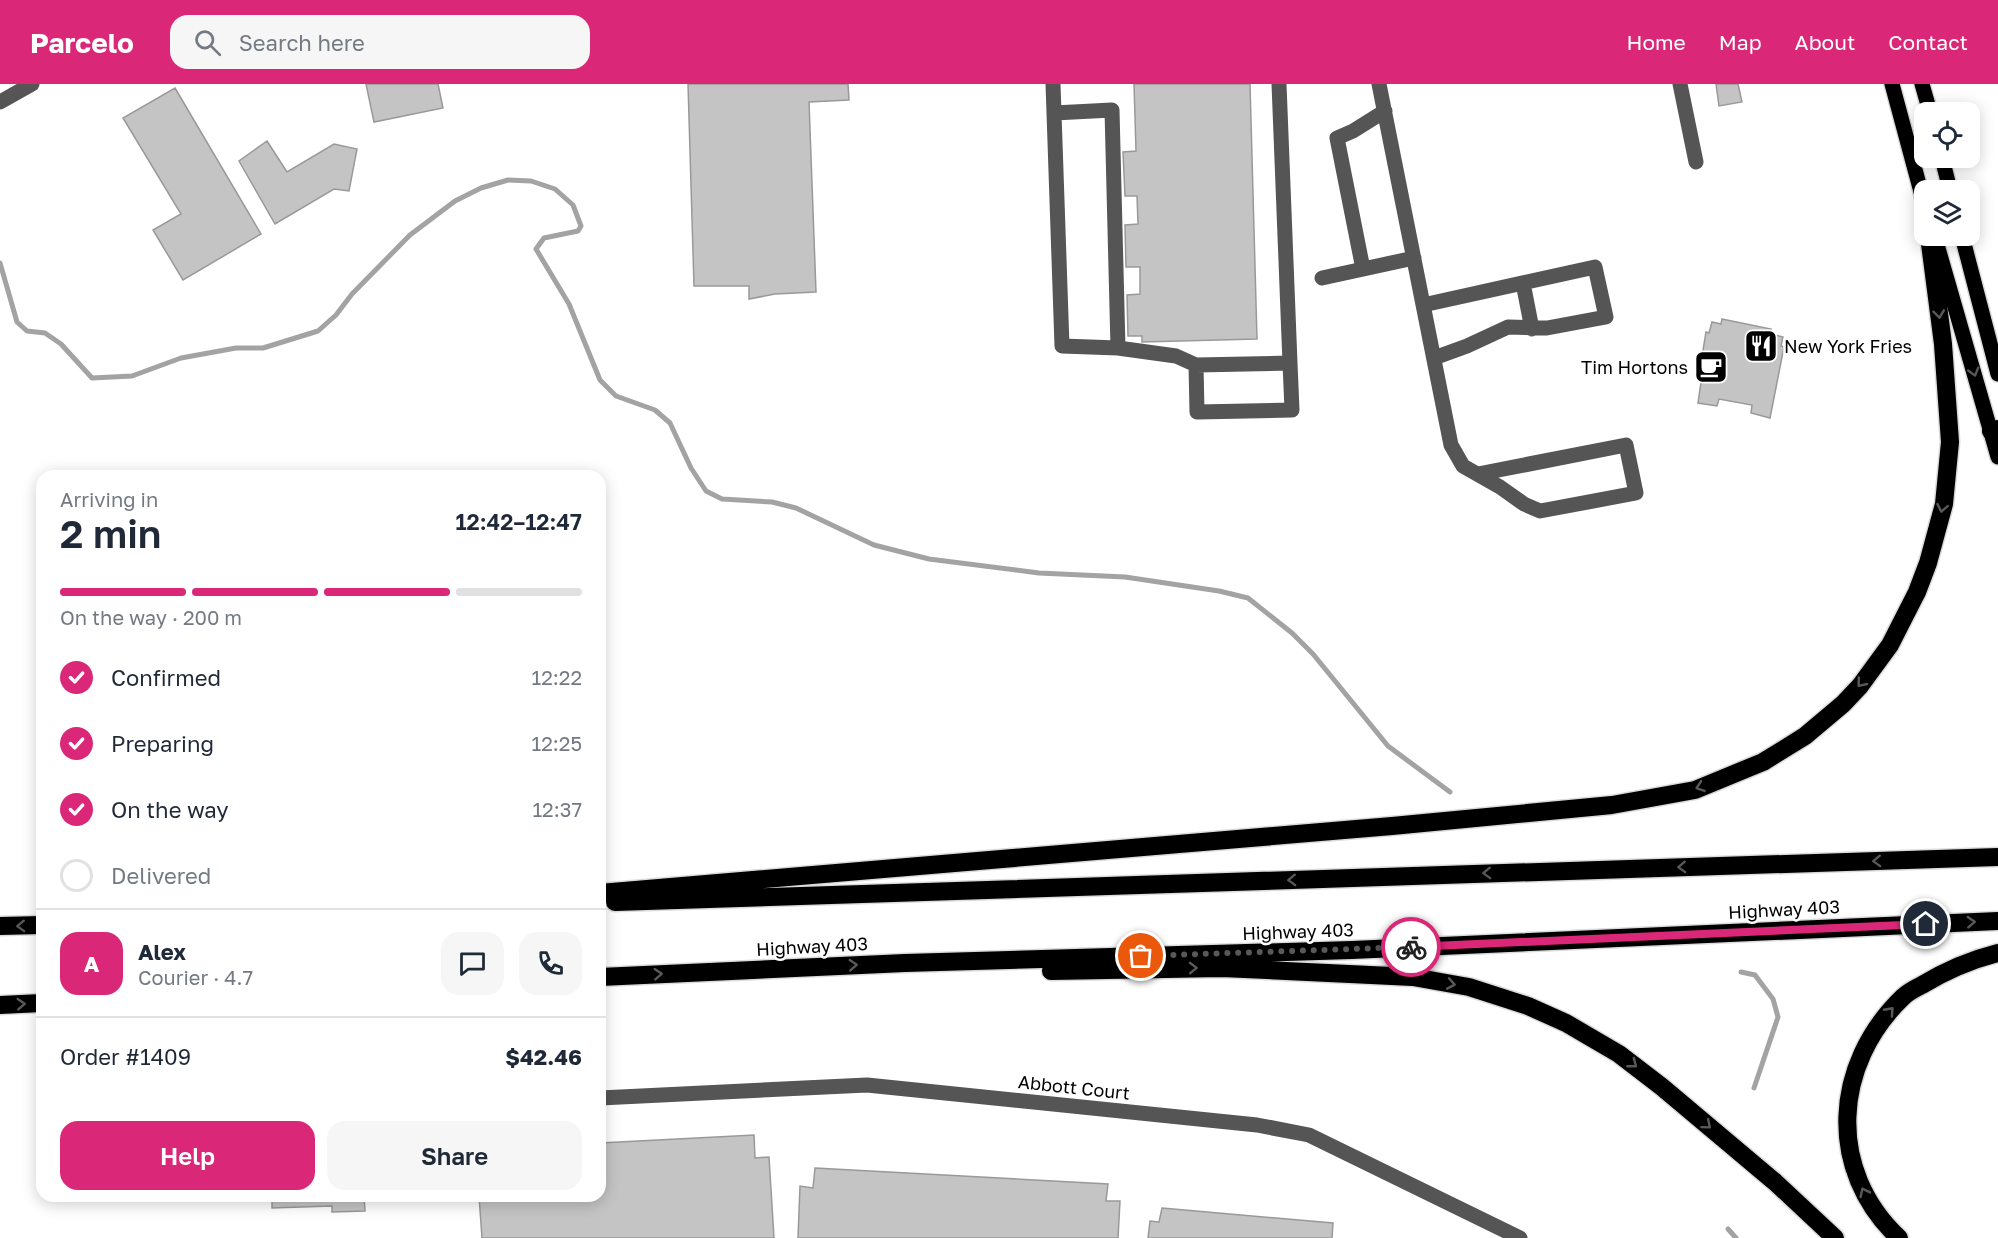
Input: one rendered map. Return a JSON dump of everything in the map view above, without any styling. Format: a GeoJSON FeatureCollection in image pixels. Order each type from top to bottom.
{"type":"FeatureCollection","features":[{"type":"Feature","properties":{"kind":"highway"},"geometry":{"type":"LineString","coordinates":[[606,892],[1380,827],[1612,805],[1695,790],[1763,762],[1805,736],[1843,704],[1860,686],[1890,645],[1917,592],[1928,563],[1944,504],[1950,442],[1933,246]]}},
{"type":"Feature","properties":{"kind":"highway"},"geometry":{"type":"LineString","coordinates":[[1919,859],[1963,848],[1998,845]]}},
{"type":"Feature","properties":{"kind":"highway"},"geometry":{"type":"LineString","coordinates":[[606,902],[1998,857]]}},
{"type":"Feature","properties":{"kind":"highway","name":"Highway 403"},"geometry":{"type":"LineString","coordinates":[[606,977],[905,963],[1352,950],[1998,921]]}},
{"type":"Feature","properties":{"kind":"highway"},"geometry":{"type":"LineString","coordinates":[[0,926],[36,925]]}},
{"type":"Feature","properties":{"kind":"highway"},"geometry":{"type":"LineString","coordinates":[[1899,1238],[1880,1217],[1865,1195],[1854,1167],[1847,1125],[1850,1089],[1857,1063],[1875,1028],[1904,995],[1941,973],[1968,961],[1998,953]]}},
{"type":"Feature","properties":{"kind":"highway"},"geometry":{"type":"LineString","coordinates":[[905,963],[948,973],[1222,968],[1413,977],[1469,987],[1528,1006],[1566,1023],[1618,1054],[1662,1087],[1775,1182],[1835,1238]]}},
{"type":"Feature","properties":{"kind":"highway"},"geometry":{"type":"LineString","coordinates":[[0,1005],[36,1003]]}},
{"type":"Feature","properties":{"kind":"main road"},"geometry":{"type":"LineString","coordinates":[[1892,84],[1918,180]]}},
{"type":"Feature","properties":{"kind":"main road"},"geometry":{"type":"LineString","coordinates":[[1922,84],[1927,102]]}},
{"type":"Feature","properties":{"kind":"main road"},"geometry":{"type":"LineString","coordinates":[[1935,246],[1994,430],[1998,457]]}},
{"type":"Feature","properties":{"kind":"main road"},"geometry":{"type":"LineString","coordinates":[[1965,246],[1998,374]]}},
{"type":"Feature","properties":{"kind":"street"},"geometry":{"type":"LineString","coordinates":[[0,102],[32,84]]}},
{"type":"Feature","properties":{"kind":"street"},"geometry":{"type":"LineString","coordinates":[[1053,84],[1062,346],[1118,348],[1176,356],[1196,365],[1290,363]]}},
{"type":"Feature","properties":{"kind":"street"},"geometry":{"type":"LineString","coordinates":[[1196,365],[1197,412],[1292,410],[1279,84]]}},
{"type":"Feature","properties":{"kind":"street"},"geometry":{"type":"LineString","coordinates":[[1380,84],[1451,446],[1463,466],[1524,504],[1540,511],[1636,493],[1626,445],[1478,474]]}},
{"type":"Feature","properties":{"kind":"street"},"geometry":{"type":"LineString","coordinates":[[1680,84],[1696,162]]}},
{"type":"Feature","properties":{"kind":"street"},"geometry":{"type":"LineString","coordinates":[[1054,113],[1112,110],[1118,348]]}},
{"type":"Feature","properties":{"kind":"street"},"geometry":{"type":"LineString","coordinates":[[1364,269],[1337,138],[1385,111]]}},
{"type":"Feature","properties":{"kind":"street"},"geometry":{"type":"LineString","coordinates":[[1322,278],[1414,258]]}},
{"type":"Feature","properties":{"kind":"street"},"geometry":{"type":"LineString","coordinates":[[1423,305],[1595,267],[1606,317],[1547,328],[1508,327],[1434,358]]}},
{"type":"Feature","properties":{"kind":"street"},"geometry":{"type":"LineString","coordinates":[[1523,283],[1532,329]]}},
{"type":"Feature","properties":{"kind":"street","name":"Abbott Court"},"geometry":{"type":"LineString","coordinates":[[606,1098],[867,1085],[1257,1125],[1309,1135],[1520,1238]]}},
{"type":"Feature","properties":{"kind":"building"},"geometry":{"type":"Polygon","coordinates":[[[366,84],[438,84],[443,108],[374,122],[366,84]]]}},
{"type":"Feature","properties":{"kind":"building"},"geometry":{"type":"Polygon","coordinates":[[[688,84],[848,84],[849,100],[809,102],[816,292],[775,294],[749,299],[749,286],[694,286],[688,84]]]}},
{"type":"Feature","properties":{"kind":"building"},"geometry":{"type":"Polygon","coordinates":[[[1134,84],[1250,84],[1257,339],[1142,342],[1142,336],[1128,336],[1127,295],[1140,294],[1140,267],[1126,267],[1125,225],[1138,224],[1137,196],[1125,196],[1123,152],[1136,151],[1134,84]]]}},
{"type":"Feature","properties":{"kind":"building"},"geometry":{"type":"Polygon","coordinates":[[[1716,84],[1738,84],[1742,102],[1719,106],[1716,84]]]}},
{"type":"Feature","properties":{"kind":"building"},"geometry":{"type":"Polygon","coordinates":[[[175,88],[261,234],[183,280],[153,230],[181,214],[123,118],[175,88]]]}},
{"type":"Feature","properties":{"kind":"building"},"geometry":{"type":"Polygon","coordinates":[[[267,141],[287,172],[334,144],[357,149],[349,191],[334,189],[275,224],[239,161],[267,141]]]}},
{"type":"Feature","properties":{"kind":"building"},"geometry":{"type":"Polygon","coordinates":[[[1722,319],[1771,329],[1770,334],[1783,337],[1781,346],[1784,347],[1770,418],[1751,413],[1752,405],[1719,399],[1717,406],[1698,403],[1701,382],[1698,381],[1706,332],[1709,333],[1712,322],[1721,324],[1722,319]]]}},
{"type":"Feature","properties":{"kind":"building"},"geometry":{"type":"Polygon","coordinates":[[[754,1135],[755,1158],[769,1157],[774,1238],[482,1238],[479,1202],[606,1202],[606,1143],[754,1135]]]}},
{"type":"Feature","properties":{"kind":"building"},"geometry":{"type":"Polygon","coordinates":[[[815,1168],[1108,1184],[1106,1201],[1120,1201],[1118,1238],[798,1238],[800,1186],[813,1188],[815,1168]]]}},
{"type":"Feature","properties":{"kind":"building"},"geometry":{"type":"Polygon","coordinates":[[[272,1202],[364,1202],[365,1211],[332,1212],[332,1206],[272,1208],[272,1202]]]}},
{"type":"Feature","properties":{"kind":"building"},"geometry":{"type":"Polygon","coordinates":[[[1162,1208],[1333,1223],[1332,1238],[1148,1238],[1150,1221],[1159,1222],[1162,1208]]]}},
{"type":"Feature","properties":{"kind":"waterway"},"geometry":{"type":"LineString","coordinates":[[0,263],[17,322],[27,331],[45,333],[61,344],[92,378],[132,376],[181,358],[236,348],[263,348],[318,331],[336,315],[352,294],[410,235],[455,201],[481,188],[508,180],[531,181],[555,189],[573,205],[581,226],[578,231],[544,238],[536,249],[569,304],[600,380],[616,396],[655,410],[670,423],[691,468],[706,491],[722,499],[772,502],[796,508],[874,545],[929,559],[1039,573],[1125,577],[1219,591],[1248,598],[1292,633],[1313,654],[1388,746],[1450,792]]}},
{"type":"Feature","properties":{"kind":"waterway"},"geometry":{"type":"LineString","coordinates":[[1741,972],[1755,975],[1773,999],[1778,1017],[1754,1088]]}},
{"type":"Feature","properties":{"kind":"waterway"},"geometry":{"type":"LineString","coordinates":[[1728,1229],[1736,1238]]}},
{"type":"Feature","properties":{"kind":"way so far"},"geometry":{"type":"LineString","coordinates":[[1141,956],[1411,947]]}},
{"type":"Feature","properties":{"kind":"place","name":"New York Fries"},"geometry":{"type":"Point","coordinates":[1761,346]}},
{"type":"Feature","properties":{"kind":"place","name":"Tim Hortons"},"geometry":{"type":"Point","coordinates":[1711,367]}},
{"type":"Feature","properties":{"kind":"route"},"geometry":{"type":"LineString","coordinates":[[1411,947],[1926,924]]}}]}
